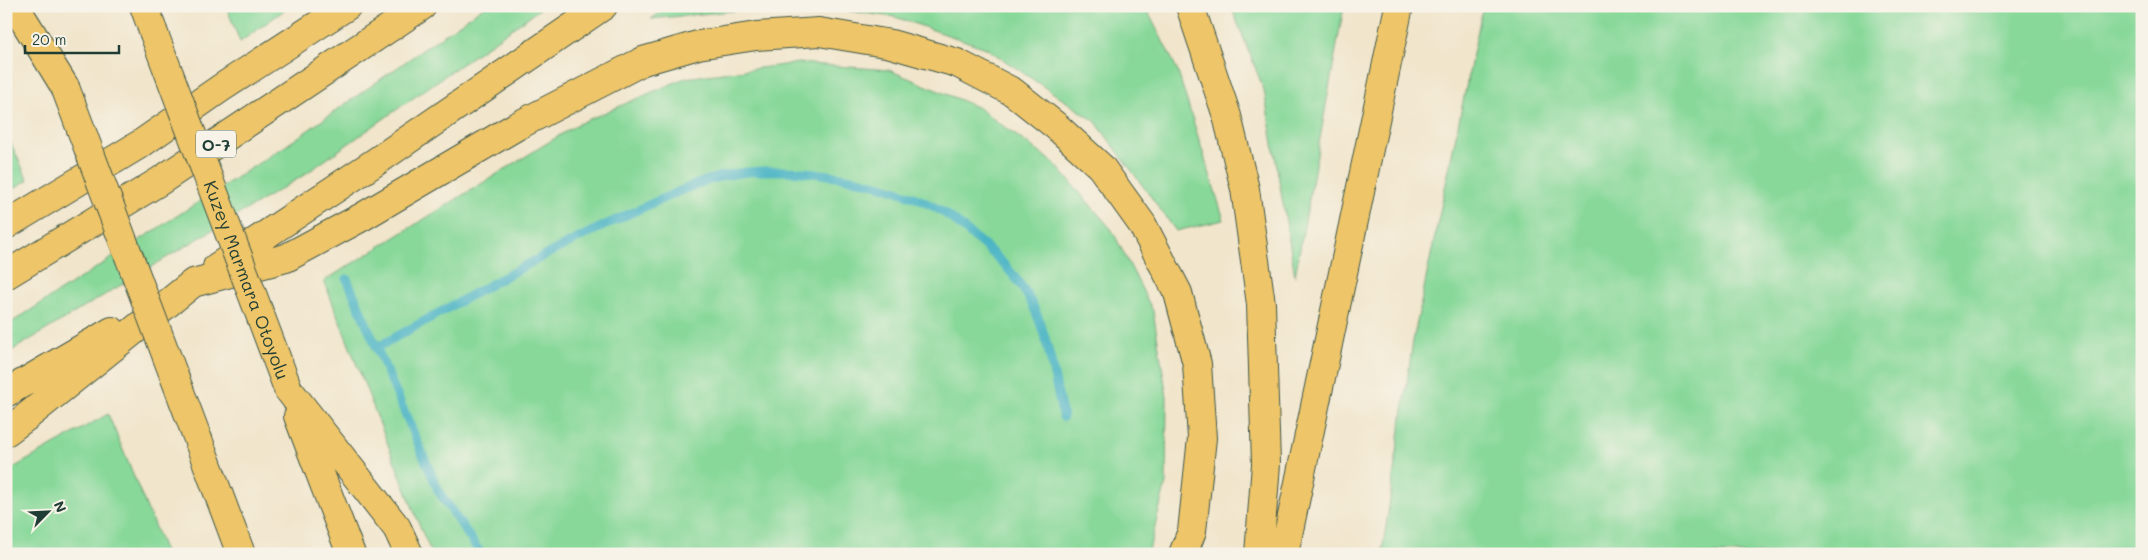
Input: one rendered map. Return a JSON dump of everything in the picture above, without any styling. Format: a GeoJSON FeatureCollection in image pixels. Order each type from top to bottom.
{"type":"FeatureCollection","features":[{"type":"Feature","properties":{"kind":"highway"},"geometry":{"type":"LineString","coordinates":[[15,6],[65,87]]}},
{"type":"Feature","properties":{"kind":"highway"},"geometry":{"type":"LineString","coordinates":[[34,6],[241,554]]}},
{"type":"Feature","properties":{"kind":"highway","name":"Kuzey Marmara Otoyolu"},"geometry":{"type":"LineString","coordinates":[[144,6],[351,554]]}},
{"type":"Feature","properties":{"kind":"highway"},"geometry":{"type":"LineString","coordinates":[[6,225],[142,143],[221,88],[347,6]]}},
{"type":"Feature","properties":{"kind":"highway","name":"O-7"},"geometry":{"type":"LineString","coordinates":[[6,275],[160,181],[422,6]]}},
{"type":"Feature","properties":{"kind":"highway"},"geometry":{"type":"LineString","coordinates":[[6,393],[193,283],[604,6]]}},
{"type":"Feature","properties":{"kind":"highway"},"geometry":{"type":"LineString","coordinates":[[1190,6],[1227,116],[1245,189],[1261,304],[1266,464],[1259,554]]}},
{"type":"Feature","properties":{"kind":"highway"},"geometry":{"type":"LineString","coordinates":[[1284,554],[1399,6]]}},
{"type":"Feature","properties":{"kind":"highway"},"geometry":{"type":"LineString","coordinates":[[6,432],[26,418],[193,283],[286,258],[362,217],[517,126],[643,61],[698,44],[756,36],[818,32],[891,44],[957,63],[1013,92],[1056,126],[1101,167],[1142,224],[1178,293],[1197,364],[1202,438],[1192,531],[1183,554]]}},
{"type":"Feature","properties":{"kind":"highway"},"geometry":{"type":"LineString","coordinates":[[288,389],[397,528],[409,554]]}},
{"type":"Feature","properties":{"kind":"highway"},"geometry":{"type":"LineString","coordinates":[[198,442],[228,554]]}},
{"type":"Feature","properties":{"kind":"green space"},"geometry":{"type":"Polygon","coordinates":[[[226,6],[290,6],[240,42],[226,6]]]}},
{"type":"Feature","properties":{"kind":"green space"},"geometry":{"type":"Polygon","coordinates":[[[485,6],[544,6],[301,177],[6,354],[6,326],[287,145],[485,6]]]}},
{"type":"Feature","properties":{"kind":"green space"},"geometry":{"type":"Polygon","coordinates":[[[670,6],[782,6],[651,19],[670,6]]]}},
{"type":"Feature","properties":{"kind":"green space"},"geometry":{"type":"Polygon","coordinates":[[[812,6],[1145,6],[1177,69],[1224,220],[1176,231],[1095,121],[986,48],[895,17],[812,6]]]}},
{"type":"Feature","properties":{"kind":"green space"},"geometry":{"type":"Polygon","coordinates":[[[1231,6],[1344,6],[1295,276],[1264,90],[1231,6]]]}},
{"type":"Feature","properties":{"kind":"green space"},"geometry":{"type":"Polygon","coordinates":[[[1483,6],[2142,6],[2142,554],[1382,554],[1413,341],[1483,6]]]}},
{"type":"Feature","properties":{"kind":"green space"},"geometry":{"type":"Polygon","coordinates":[[[798,63],[889,70],[977,107],[1054,163],[1112,230],[1153,311],[1167,397],[1166,483],[1148,554],[432,554],[324,281],[578,124],[685,78],[798,63]]]}},
{"type":"Feature","properties":{"kind":"green space"},"geometry":{"type":"Polygon","coordinates":[[[6,133],[28,180],[6,193],[6,133]]]}},
{"type":"Feature","properties":{"kind":"green space"},"geometry":{"type":"Polygon","coordinates":[[[108,414],[166,554],[6,554],[6,472],[108,414]]]}},
{"type":"Feature","properties":{"kind":"waterway"},"geometry":{"type":"LineString","coordinates":[[376,348],[540,258],[606,224],[686,188],[721,176],[758,171],[812,173],[869,183],[921,200],[947,215],[1000,261],[1021,285],[1038,317],[1047,345],[1063,417]]}},
{"type":"Feature","properties":{"kind":"waterway"},"geometry":{"type":"LineString","coordinates":[[347,279],[439,492],[481,554]]}}]}
